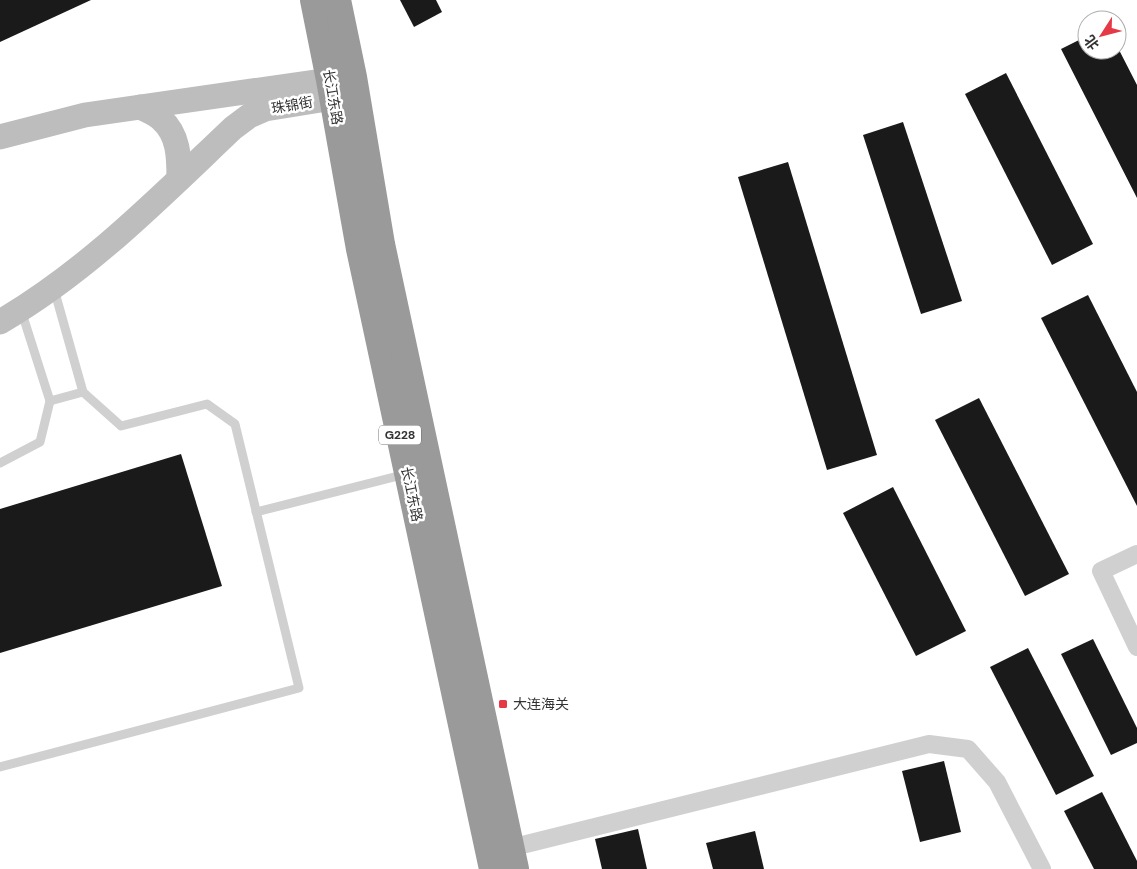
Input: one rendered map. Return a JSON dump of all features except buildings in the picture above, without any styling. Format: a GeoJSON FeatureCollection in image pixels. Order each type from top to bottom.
{"type":"FeatureCollection","features":[{"type":"Feature","properties":{"kind":"highway","name":"长江东路"},"geometry":{"type":"LineString","coordinates":[[314,0],[339,85],[381,244],[513,858]]}},
{"type":"Feature","properties":{"kind":"highway","name":"长江东路"},"geometry":{"type":"LineString","coordinates":[[337,0],[339,85],[360,249],[493,869]]}},
{"type":"Feature","properties":{"kind":"main road","name":"珠锦街"},"geometry":{"type":"LineString","coordinates":[[0,137],[85,115],[339,85]]}},
{"type":"Feature","properties":{"kind":"main road","name":"珠锦街"},"geometry":{"type":"LineString","coordinates":[[10,316],[54,288],[104,248],[249,116],[339,85]]}},
{"type":"Feature","properties":{"kind":"main road"},"geometry":{"type":"LineString","coordinates":[[140,107],[160,118],[174,136],[179,156],[179,179]]}},
{"type":"Feature","properties":{"kind":"street"},"geometry":{"type":"LineString","coordinates":[[1137,554],[1101,571],[1137,647]]}},
{"type":"Feature","properties":{"kind":"street"},"geometry":{"type":"LineString","coordinates":[[513,858],[929,744],[968,749],[997,782],[1042,869]]}},
{"type":"Feature","properties":{"kind":"lane"},"geometry":{"type":"LineString","coordinates":[[0,767],[300,688],[235,424],[207,404],[122,426],[83,392],[54,288]]}},
{"type":"Feature","properties":{"kind":"lane"},"geometry":{"type":"LineString","coordinates":[[0,463],[40,442],[50,401],[10,316]]}},
{"type":"Feature","properties":{"kind":"lane"},"geometry":{"type":"LineString","coordinates":[[50,401],[83,392]]}},
{"type":"Feature","properties":{"kind":"lane"},"geometry":{"type":"LineString","coordinates":[[256,512],[408,474]]}},
{"type":"Feature","properties":{"kind":"place","name":"大连海关"},"geometry":{"type":"Point","coordinates":[503,704]}}]}
